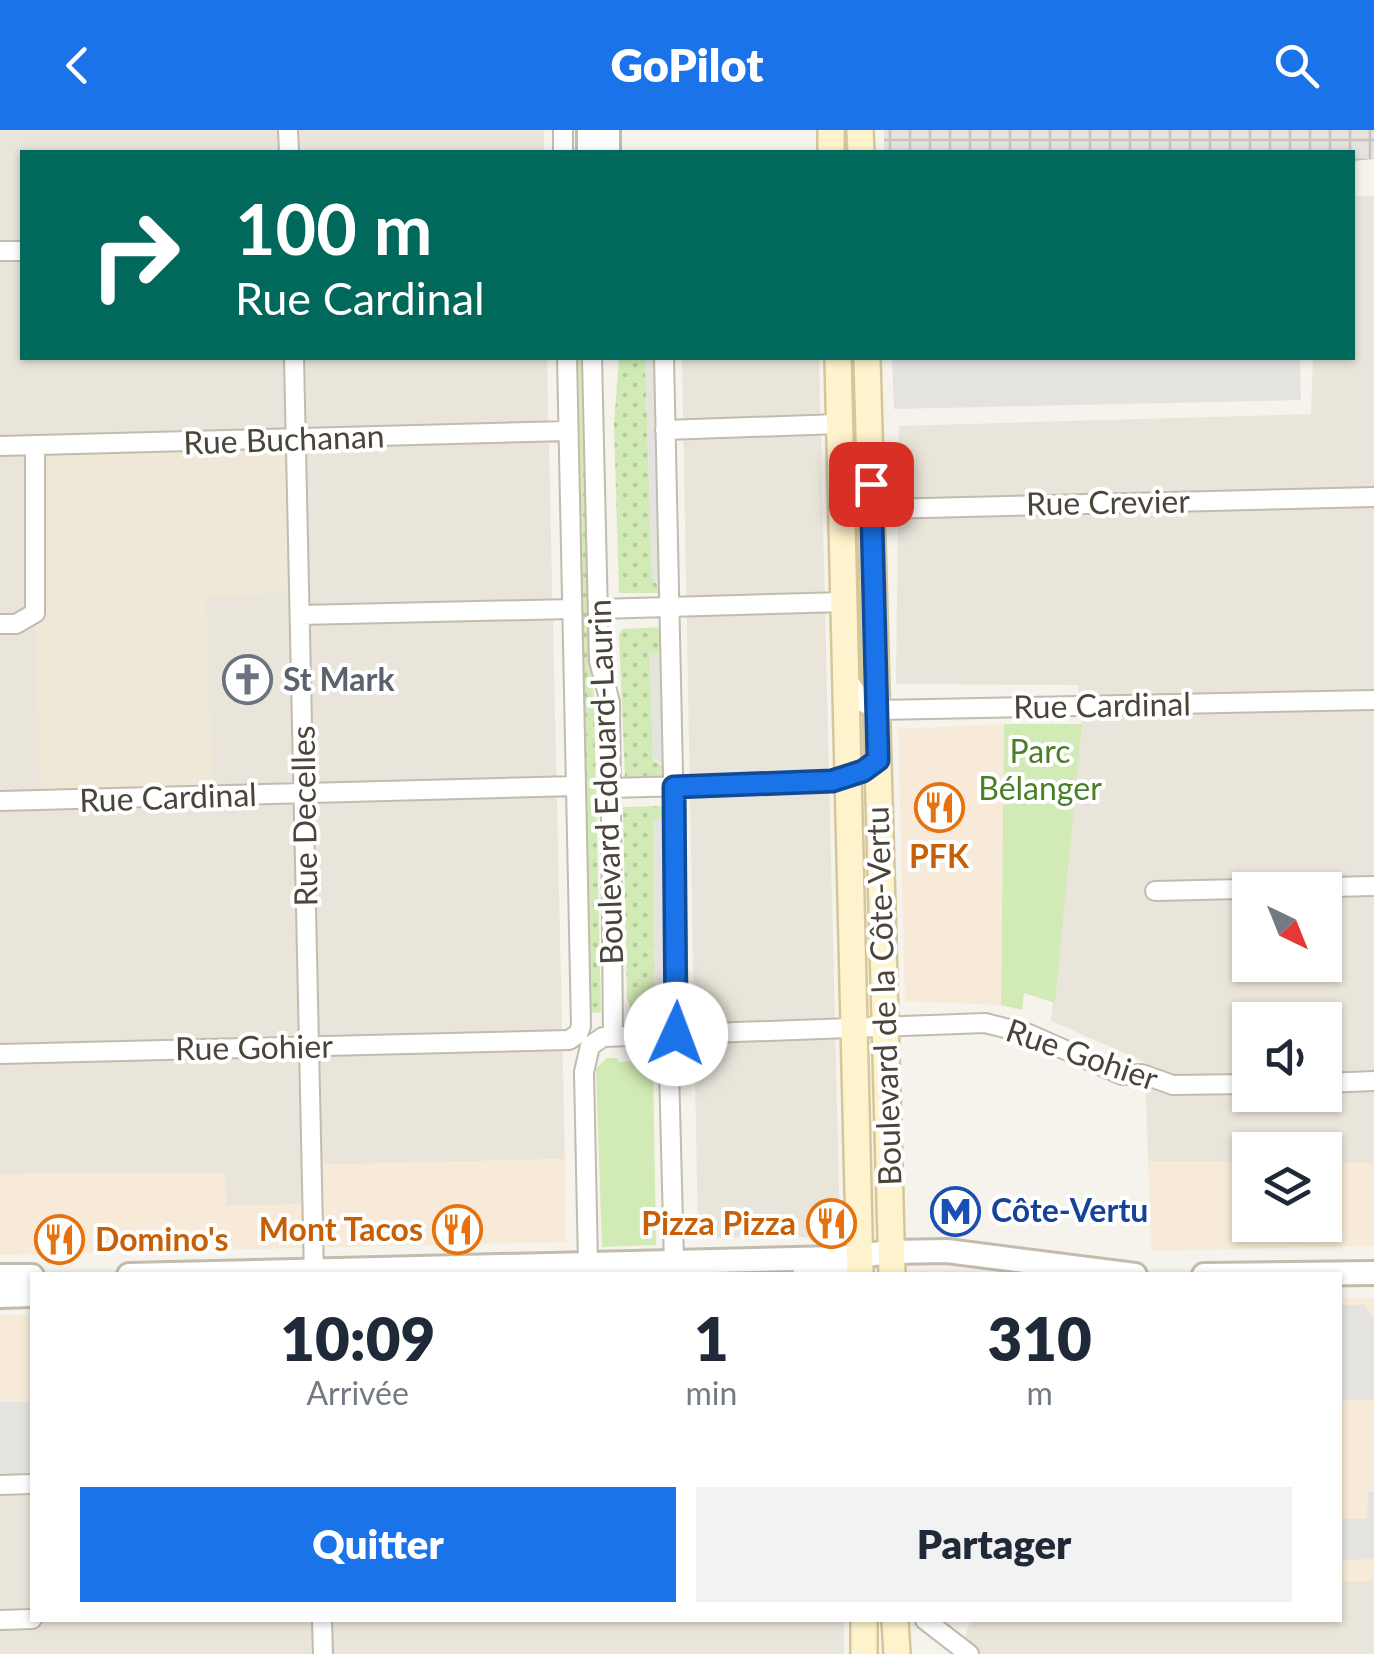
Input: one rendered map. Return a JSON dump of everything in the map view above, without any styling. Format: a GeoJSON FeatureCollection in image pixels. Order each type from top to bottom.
{"type":"FeatureCollection","features":[{"type":"Feature","properties":{"kind":"main road","name":"Boulevard de la Côte-Vertu"},"geometry":{"type":"LineString","coordinates":[[838,360],[857,1268]]}},
{"type":"Feature","properties":{"kind":"main road","name":"Boulevard de la Côte-Vertu"},"geometry":{"type":"LineString","coordinates":[[867,360],[891,1263]]}},
{"type":"Feature","properties":{"kind":"main road"},"geometry":{"type":"LineString","coordinates":[[864,1622],[864,1654]]}},
{"type":"Feature","properties":{"kind":"main road"},"geometry":{"type":"LineString","coordinates":[[895,1622],[897,1654]]}},
{"type":"Feature","properties":{"kind":"street","name":"Rue Decelles"},"geometry":{"type":"LineString","coordinates":[[294,360],[314,1272]]}},
{"type":"Feature","properties":{"kind":"street","name":"Boulevard Edouard-Laurin"},"geometry":{"type":"LineString","coordinates":[[567,360],[580,1026],[573,1037]]}},
{"type":"Feature","properties":{"kind":"street","name":"Boulevard Edouard-Laurin"},"geometry":{"type":"LineString","coordinates":[[592,360],[599,661],[610,702],[614,1037]]}},
{"type":"Feature","properties":{"kind":"street","name":"Boulevard Edouard-Laurin"},"geometry":{"type":"LineString","coordinates":[[595,401],[602,360]]}},
{"type":"Feature","properties":{"kind":"street","name":"Boulevard Edouard-Laurin"},"geometry":{"type":"LineString","coordinates":[[664,360],[674,787],[676,1034],[669,1082],[670,1168],[675,1204],[673,1268]]}},
{"type":"Feature","properties":{"kind":"street"},"geometry":{"type":"LineString","coordinates":[[665,430],[840,424]]}},
{"type":"Feature","properties":{"kind":"street","name":"Rue Buchanan"},"geometry":{"type":"LineString","coordinates":[[0,446],[568,430]]}},
{"type":"Feature","properties":{"kind":"street"},"geometry":{"type":"LineString","coordinates":[[0,624],[16,624],[35,613],[35,445]]}},
{"type":"Feature","properties":{"kind":"street","name":"Rue Crevier"},"geometry":{"type":"LineString","coordinates":[[841,510],[1374,498]]}},
{"type":"Feature","properties":{"kind":"street"},"geometry":{"type":"LineString","coordinates":[[598,609],[844,602]]}},
{"type":"Feature","properties":{"kind":"street"},"geometry":{"type":"LineString","coordinates":[[300,615],[571,609]]}},
{"type":"Feature","properties":{"kind":"street"},"geometry":{"type":"LineString","coordinates":[[846,678],[864,703],[878,710]]}},
{"type":"Feature","properties":{"kind":"street","name":"Rue Cardinal"},"geometry":{"type":"LineString","coordinates":[[878,710],[1374,700]]}},
{"type":"Feature","properties":{"kind":"street"},"geometry":{"type":"LineString","coordinates":[[611,788],[822,782],[848,778],[878,760]]}},
{"type":"Feature","properties":{"kind":"street","name":"Rue Cardinal"},"geometry":{"type":"LineString","coordinates":[[0,802],[575,786]]}},
{"type":"Feature","properties":{"kind":"street"},"geometry":{"type":"LineString","coordinates":[[1155,890],[1374,886]]}},
{"type":"Feature","properties":{"kind":"street","name":"Rue Gohier"},"geometry":{"type":"LineString","coordinates":[[614,1037],[854,1030],[930,1023],[1002,1025],[1122,1075],[1142,1074],[1164,1084],[1232,1084]]}},
{"type":"Feature","properties":{"kind":"street","name":"Rue Gohier"},"geometry":{"type":"LineString","coordinates":[[0,1054],[573,1037]]}},
{"type":"Feature","properties":{"kind":"street"},"geometry":{"type":"LineString","coordinates":[[588,1264],[584,1072],[592,1043],[614,1037]]}},
{"type":"Feature","properties":{"kind":"street"},"geometry":{"type":"LineString","coordinates":[[1342,1082],[1374,1082]]}},
{"type":"Feature","properties":{"kind":"street"},"geometry":{"type":"LineString","coordinates":[[827,1272],[959,1252],[1108,1272]]}},
{"type":"Feature","properties":{"kind":"street"},"geometry":{"type":"LineString","coordinates":[[344,1272],[588,1264],[857,1268]]}},
{"type":"Feature","properties":{"kind":"street"},"geometry":{"type":"LineString","coordinates":[[1342,1273],[1374,1272]]}},
{"type":"Feature","properties":{"kind":"street"},"geometry":{"type":"LineString","coordinates":[[0,1276],[30,1276]]}},
{"type":"Feature","properties":{"kind":"street"},"geometry":{"type":"LineString","coordinates":[[0,1296],[30,1295]]}},
{"type":"Feature","properties":{"kind":"street"},"geometry":{"type":"LineString","coordinates":[[0,1485],[30,1484]]}},
{"type":"Feature","properties":{"kind":"street"},"geometry":{"type":"LineString","coordinates":[[0,1620],[30,1619]]}},
{"type":"Feature","properties":{"kind":"street"},"geometry":{"type":"LineString","coordinates":[[322,1622],[322,1654]]}},
{"type":"Feature","properties":{"kind":"street"},"geometry":{"type":"LineString","coordinates":[[928,1622],[969,1654]]}},
{"type":"Feature","properties":{"kind":"shaded area"},"geometry":{"type":"Polygon","coordinates":[[[0,130],[544,130],[544,150],[20,150],[20,360],[547,360],[565,1159],[318,1165],[320,1204],[226,1206],[224,1173],[0,1174],[0,130]]]}},
{"type":"Feature","properties":{"kind":"shaded area"},"geometry":{"type":"Polygon","coordinates":[[[884,130],[1374,130],[1374,159],[1355,161],[1355,150],[884,150],[884,130]]]}},
{"type":"Feature","properties":{"kind":"shaded area"},"geometry":{"type":"Polygon","coordinates":[[[1355,196],[1374,196],[1374,1163],[1342,1163],[1342,1132],[1232,1132],[1232,1162],[1148,1161],[1145,1062],[1051,1021],[1082,724],[1078,685],[896,684],[899,426],[1311,414],[1313,360],[1355,360],[1355,196]]]}},
{"type":"Feature","properties":{"kind":"shaded area"},"geometry":{"type":"Polygon","coordinates":[[[645,360],[657,360],[661,589],[652,577],[645,360]]]}},
{"type":"Feature","properties":{"kind":"shaded area"},"geometry":{"type":"Polygon","coordinates":[[[682,360],[819,360],[840,1230],[835,1237],[698,1238],[682,360]]]}},
{"type":"Feature","properties":{"kind":"shaded area"},"geometry":{"type":"Polygon","coordinates":[[[892,360],[1300,360],[1301,400],[894,409],[892,360]]]}},
{"type":"Feature","properties":{"kind":"shaded area"},"geometry":{"type":"Polygon","coordinates":[[[295,440],[302,592],[206,596],[212,798],[42,801],[35,613],[35,445],[295,440]]]}},
{"type":"Feature","properties":{"kind":"shaded area"},"geometry":{"type":"Polygon","coordinates":[[[650,653],[667,653],[668,768],[653,758],[650,653]]]}},
{"type":"Feature","properties":{"kind":"shaded area"},"geometry":{"type":"Polygon","coordinates":[[[1004,724],[1001,1005],[905,1001],[898,729],[1004,724]]]}},
{"type":"Feature","properties":{"kind":"shaded area"},"geometry":{"type":"Polygon","coordinates":[[[653,819],[665,819],[669,1003],[654,1001],[653,819]]]}},
{"type":"Feature","properties":{"kind":"shaded area"},"geometry":{"type":"Polygon","coordinates":[[[565,1159],[566,1242],[0,1255],[0,1174],[224,1173],[227,1206],[319,1204],[317,1165],[565,1159]]]}},
{"type":"Feature","properties":{"kind":"shaded area"},"geometry":{"type":"Polygon","coordinates":[[[1148,1161],[1232,1162],[1232,1242],[1342,1242],[1342,1163],[1374,1163],[1374,1246],[1151,1251],[1148,1161]]]}},
{"type":"Feature","properties":{"kind":"shaded area"},"geometry":{"type":"Polygon","coordinates":[[[1342,1298],[1374,1298],[1374,1581],[1342,1581],[1342,1298]]]}},
{"type":"Feature","properties":{"kind":"shaded area"},"geometry":{"type":"Polygon","coordinates":[[[1342,1305],[1364,1305],[1374,1318],[1374,1400],[1342,1400],[1342,1305]]]}},
{"type":"Feature","properties":{"kind":"shaded area"},"geometry":{"type":"Polygon","coordinates":[[[0,1315],[30,1315],[30,1477],[0,1478],[0,1315]]]}},
{"type":"Feature","properties":{"kind":"shaded area"},"geometry":{"type":"Polygon","coordinates":[[[0,1402],[30,1402],[30,1484],[0,1485],[0,1402]]]}},
{"type":"Feature","properties":{"kind":"shaded area"},"geometry":{"type":"Polygon","coordinates":[[[30,1484],[30,1622],[844,1622],[844,1654],[0,1654],[0,1485],[30,1484]]]}},
{"type":"Feature","properties":{"kind":"shaded area"},"geometry":{"type":"Polygon","coordinates":[[[1368,1492],[1374,1492],[1374,1559],[1342,1560],[1342,1519],[1367,1519],[1368,1492]]]}},
{"type":"Feature","properties":{"kind":"shaded area"},"geometry":{"type":"Polygon","coordinates":[[[1342,1581],[1374,1581],[1374,1654],[958,1654],[970,1622],[1342,1622],[1342,1581]]]}},
{"type":"Feature","properties":{"kind":"green space"},"geometry":{"type":"Polygon","coordinates":[[[577,360],[586,360],[601,1012],[591,1013],[577,360]]]}},
{"type":"Feature","properties":{"kind":"green space"},"geometry":{"type":"Polygon","coordinates":[[[619,360],[645,360],[652,577],[662,593],[619,593],[614,424],[619,360]]]}},
{"type":"Feature","properties":{"kind":"green space"},"geometry":{"type":"Polygon","coordinates":[[[666,627],[667,653],[650,654],[653,760],[664,767],[665,778],[625,777],[619,636],[622,629],[666,627]]]}},
{"type":"Feature","properties":{"kind":"green space","name":"Parc Bélanger"},"geometry":{"type":"Polygon","coordinates":[[[1004,724],[1082,724],[1055,1003],[1024,993],[1022,1010],[1001,1005],[1004,724]]]}},
{"type":"Feature","properties":{"kind":"green space"},"geometry":{"type":"Polygon","coordinates":[[[663,806],[665,819],[653,820],[654,1001],[669,1003],[663,1013],[637,1013],[627,999],[623,807],[663,806]]]}},
{"type":"Feature","properties":{"kind":"green space"},"geometry":{"type":"Polygon","coordinates":[[[607,1058],[618,1058],[619,1062],[643,1060],[653,1066],[656,1245],[602,1247],[596,1068],[607,1058]]]}},
{"type":"Feature","properties":{"kind":"place","name":"St Mark"},"geometry":{"type":"Point","coordinates":[248,680]}},
{"type":"Feature","properties":{"kind":"place","name":"PFK"},"geometry":{"type":"Point","coordinates":[939,807]}},
{"type":"Feature","properties":{"kind":"place","name":"Côte-Vertu"},"geometry":{"type":"Point","coordinates":[956,1211]}},
{"type":"Feature","properties":{"kind":"place","name":"Pizza Pizza"},"geometry":{"type":"Point","coordinates":[831,1224]}},
{"type":"Feature","properties":{"kind":"place","name":"Mont Tacos"},"geometry":{"type":"Point","coordinates":[458,1230]}},
{"type":"Feature","properties":{"kind":"place","name":"Domino's"},"geometry":{"type":"Point","coordinates":[60,1240]}},
{"type":"Feature","properties":{"kind":"route"},"geometry":{"type":"LineString","coordinates":[[676,1034],[674,787],[832,781],[848,778],[878,760],[871,484]]}}]}
